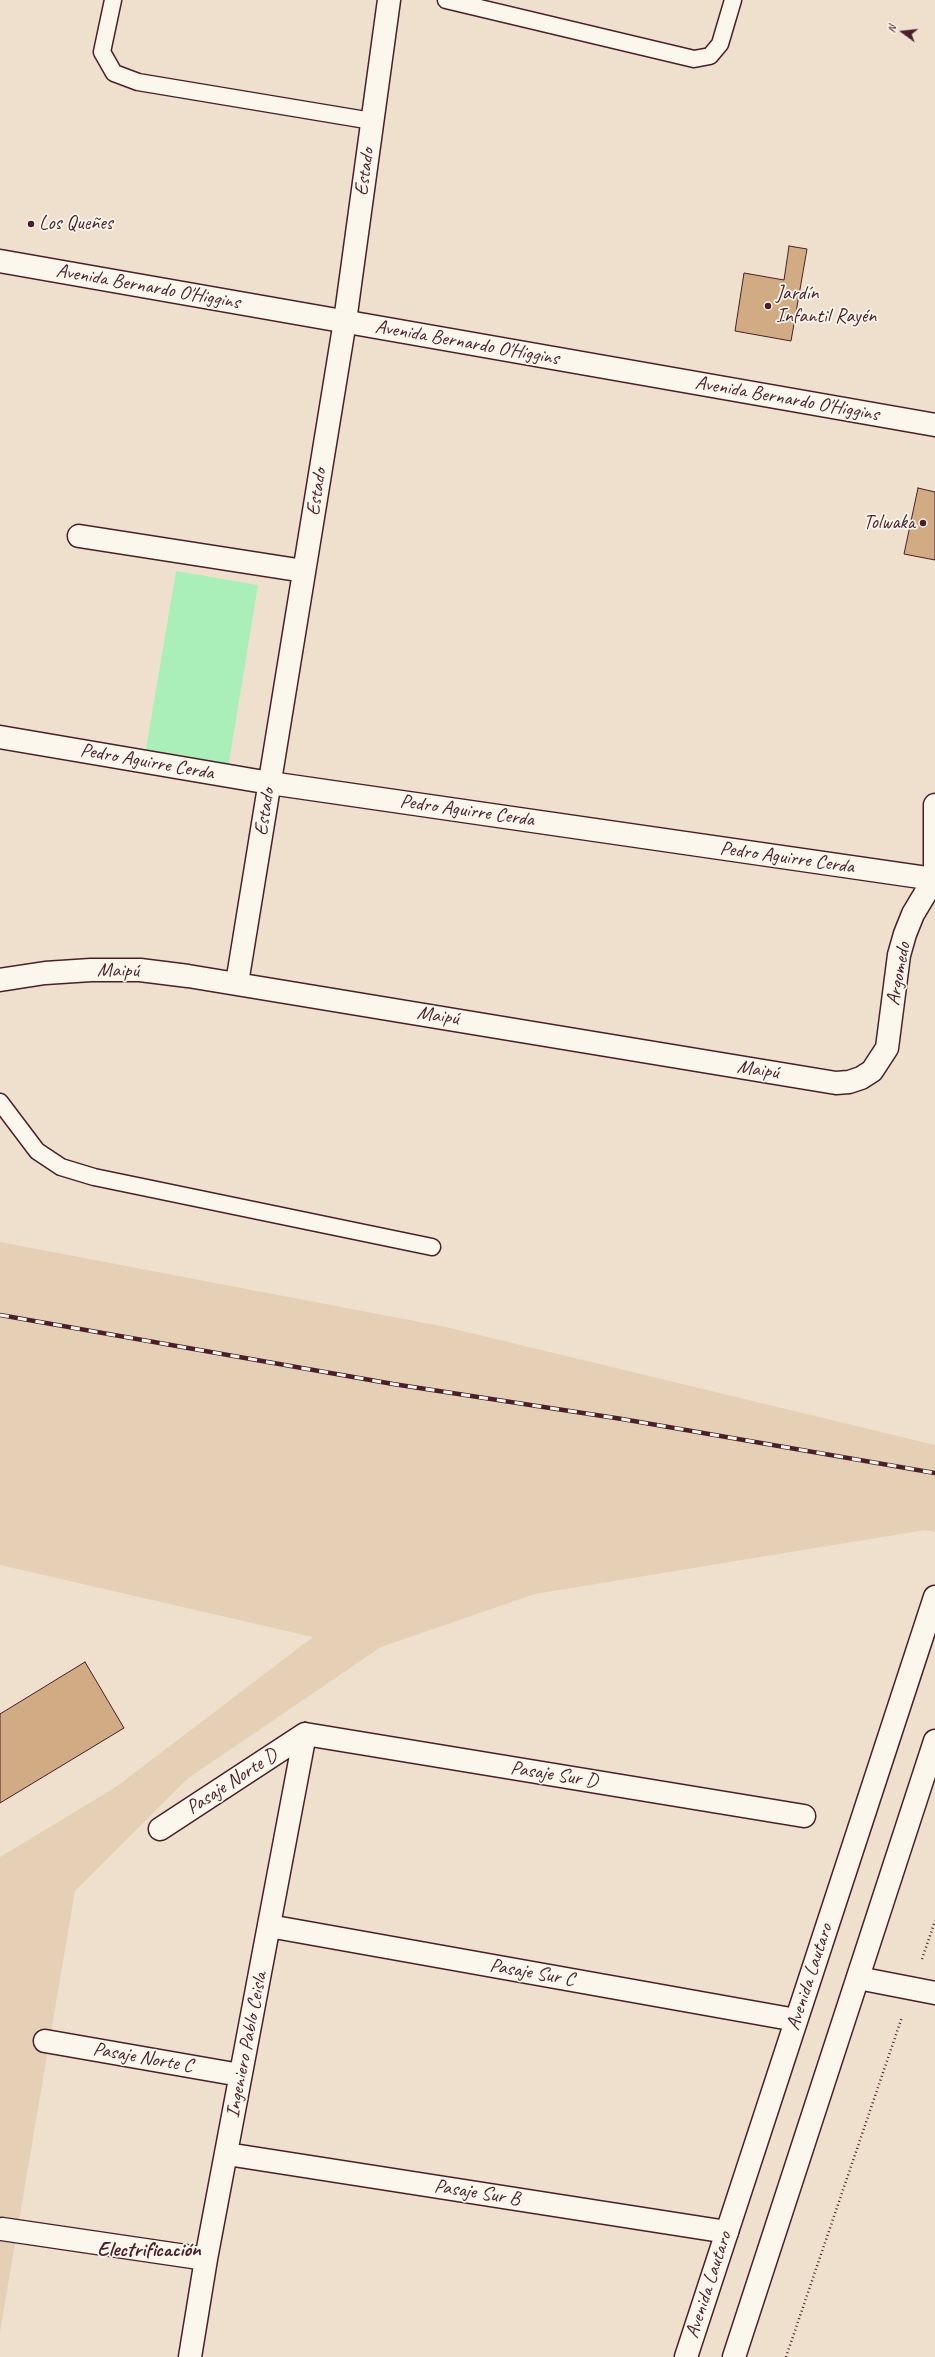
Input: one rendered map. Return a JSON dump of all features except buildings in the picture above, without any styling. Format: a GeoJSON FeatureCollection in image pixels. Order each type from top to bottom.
{"type":"FeatureCollection","features":[{"type":"Feature","properties":{"kind":"street","name":"Estado"},"geometry":{"type":"LineString","coordinates":[[237,983],[344,321],[389,0]]}},
{"type":"Feature","properties":{"kind":"street","name":"Avenida Bernardo O'Higgins"},"geometry":{"type":"LineString","coordinates":[[0,261],[935,425]]}},
{"type":"Feature","properties":{"kind":"street"},"geometry":{"type":"LineString","coordinates":[[79,536],[304,571]]}},
{"type":"Feature","properties":{"kind":"street","name":"Pedro Aguirre Cerda"},"geometry":{"type":"LineString","coordinates":[[0,737],[270,783],[935,884]]}},
{"type":"Feature","properties":{"kind":"street"},"geometry":{"type":"LineString","coordinates":[[935,805],[935,884]]}},
{"type":"Feature","properties":{"kind":"street","name":"Argomedo"},"geometry":{"type":"LineString","coordinates":[[872,1071],[887,1048],[899,955],[905,934],[913,914],[935,884]]}},
{"type":"Feature","properties":{"kind":"street","name":"Maipú"},"geometry":{"type":"LineString","coordinates":[[0,980],[44,973],[92,970],[140,970],[237,983],[836,1083],[861,1078],[872,1071]]}},
{"type":"Feature","properties":{"kind":"street","name":"Avenida Lautaro"},"geometry":{"type":"LineString","coordinates":[[686,2357],[935,1597]]}},
{"type":"Feature","properties":{"kind":"street","name":"Pasaje Sur D"},"geometry":{"type":"LineString","coordinates":[[305,1734],[804,1816]]}},
{"type":"Feature","properties":{"kind":"street","name":"Pasaje Norte D"},"geometry":{"type":"LineString","coordinates":[[160,1829],[305,1734]]}},
{"type":"Feature","properties":{"kind":"street","name":"Ingeniero Pablo Ceisla"},"geometry":{"type":"LineString","coordinates":[[190,2357],[206,2259],[305,1734]]}},
{"type":"Feature","properties":{"kind":"street"},"geometry":{"type":"LineString","coordinates":[[734,2357],[935,1740]]}},
{"type":"Feature","properties":{"kind":"street","name":"Pasaje Sur C"},"geometry":{"type":"LineString","coordinates":[[269,1926],[796,2020]]}},
{"type":"Feature","properties":{"kind":"street"},"geometry":{"type":"LineString","coordinates":[[858,1978],[935,1993]]}},
{"type":"Feature","properties":{"kind":"street","name":"Pasaje Norte C"},"geometry":{"type":"LineString","coordinates":[[45,2041],[240,2075]]}},
{"type":"Feature","properties":{"kind":"street","name":"Pasaje Sur B"},"geometry":{"type":"LineString","coordinates":[[227,2154],[727,2232]]}},
{"type":"Feature","properties":{"kind":"street"},"geometry":{"type":"LineString","coordinates":[[2,2229],[206,2259]]}},
{"type":"Feature","properties":{"kind":"lane"},"geometry":{"type":"LineString","coordinates":[[113,0],[102,52],[114,73],[138,82],[372,121]]}},
{"type":"Feature","properties":{"kind":"lane"},"geometry":{"type":"LineString","coordinates":[[446,0],[694,59],[710,56],[720,44],[733,0]]}},
{"type":"Feature","properties":{"kind":"lane"},"geometry":{"type":"LineString","coordinates":[[0,1102],[37,1151],[61,1167],[94,1177],[432,1247]]}},
{"type":"Feature","properties":{"kind":"path"},"geometry":{"type":"LineString","coordinates":[[786,2357],[935,1921]]}},
{"type":"Feature","properties":{"kind":"shaded area"},"geometry":{"type":"Polygon","coordinates":[[[0,1242],[446,1327],[935,1445],[935,1532],[925,1530],[535,1594],[381,1647],[187,1779],[75,1891],[0,2332],[0,1857],[116,1787],[313,1637],[0,1565],[0,1242]]]}},
{"type":"Feature","properties":{"kind":"green space"},"geometry":{"type":"Polygon","coordinates":[[[176,571],[258,585],[228,769],[145,755],[176,571]]]}},
{"type":"Feature","properties":{"kind":"railway"},"geometry":{"type":"LineString","coordinates":[[0,1315],[393,1384],[622,1419],[935,1473]]}},
{"type":"Feature","properties":{"kind":"place","name":"Los Queñes"},"geometry":{"type":"Point","coordinates":[31,224]}},
{"type":"Feature","properties":{"kind":"place","name":"Jardín Infantil Rayén"},"geometry":{"type":"Point","coordinates":[768,306]}},
{"type":"Feature","properties":{"kind":"place","name":"Tolwaka"},"geometry":{"type":"Point","coordinates":[923,523]}},
{"type":"Feature","properties":{"kind":"district","name":"Electrificación"},"geometry":{"type":"Point","coordinates":[149,2250]}}]}
